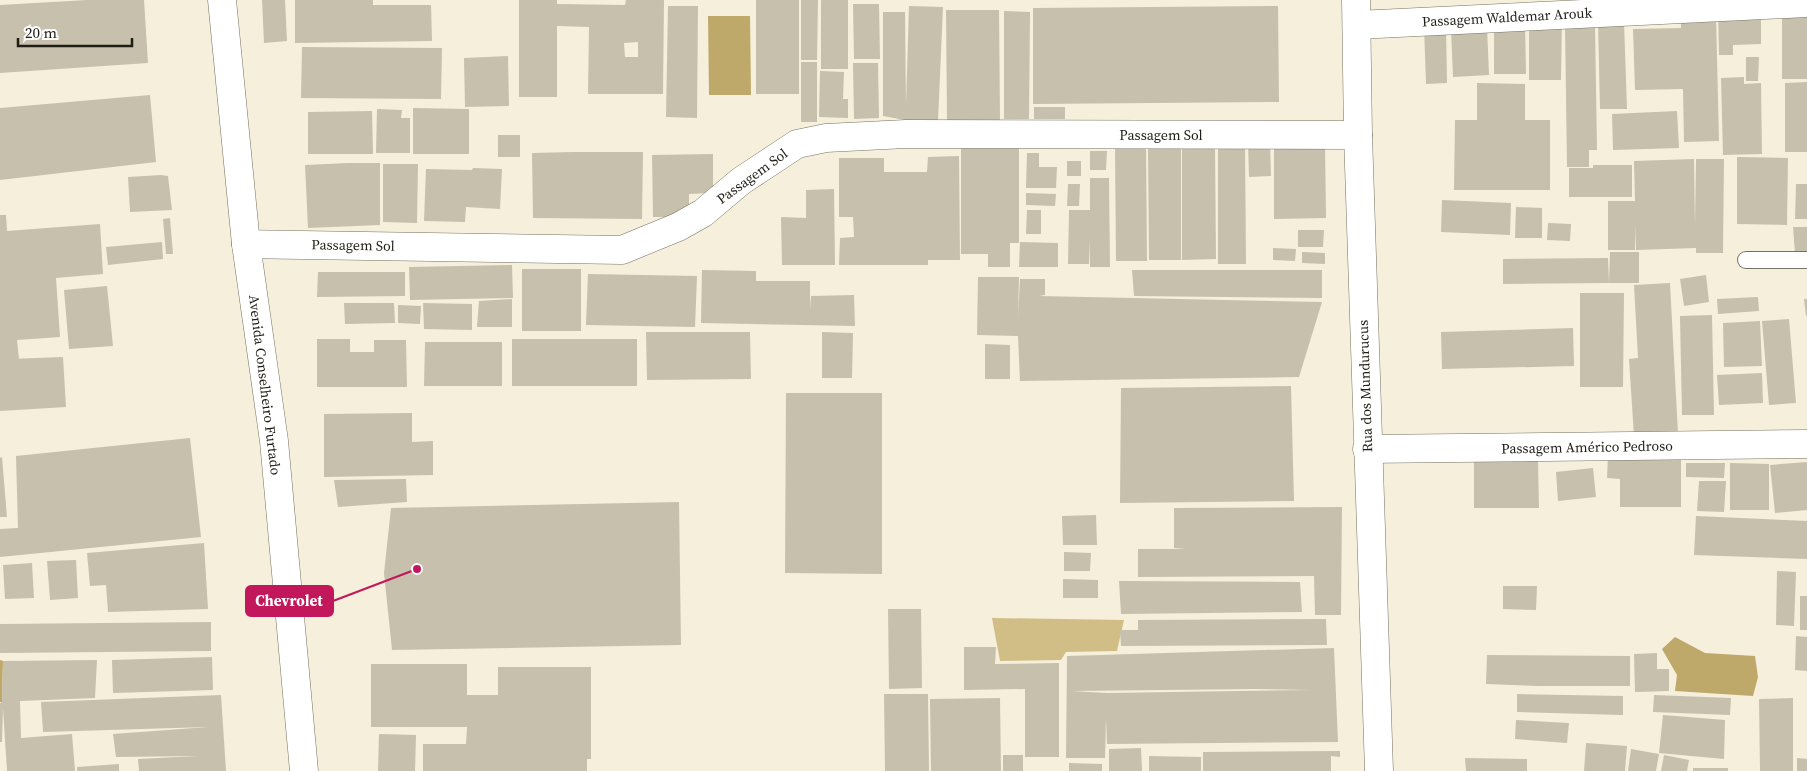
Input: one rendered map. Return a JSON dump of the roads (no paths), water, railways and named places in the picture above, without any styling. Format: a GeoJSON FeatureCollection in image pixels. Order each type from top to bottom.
{"type":"FeatureCollection","features":[{"type":"Feature","properties":{"kind":"street","name":"Avenida Conselheiro Furtado"},"geometry":{"type":"LineString","coordinates":[[222,0],[246,244],[274,441],[304,771]]}},
{"type":"Feature","properties":{"kind":"street","name":"Passagem Waldemar Arouk"},"geometry":{"type":"LineString","coordinates":[[1357,12],[1807,3]]}},
{"type":"Feature","properties":{"kind":"street","name":"Rua dos Mundurucus"},"geometry":{"type":"LineString","coordinates":[[1357,12],[1358,135],[1367,449],[1379,771]]}},
{"type":"Feature","properties":{"kind":"street","name":"Passagem Sol"},"geometry":{"type":"LineString","coordinates":[[246,244],[622,250],[678,227],[703,213],[741,181],[797,144],[826,138],[906,134],[1358,135]]}},
{"type":"Feature","properties":{"kind":"street","name":"Passagem Américo Pedroso"},"geometry":{"type":"LineString","coordinates":[[1367,449],[1807,444]]}},
{"type":"Feature","properties":{"kind":"lane"},"geometry":{"type":"LineString","coordinates":[[1746,260],[1807,260]]}},
{"type":"Feature","properties":{"kind":"place","name":"Chevrolet"},"geometry":{"type":"Point","coordinates":[417,569]}}]}
